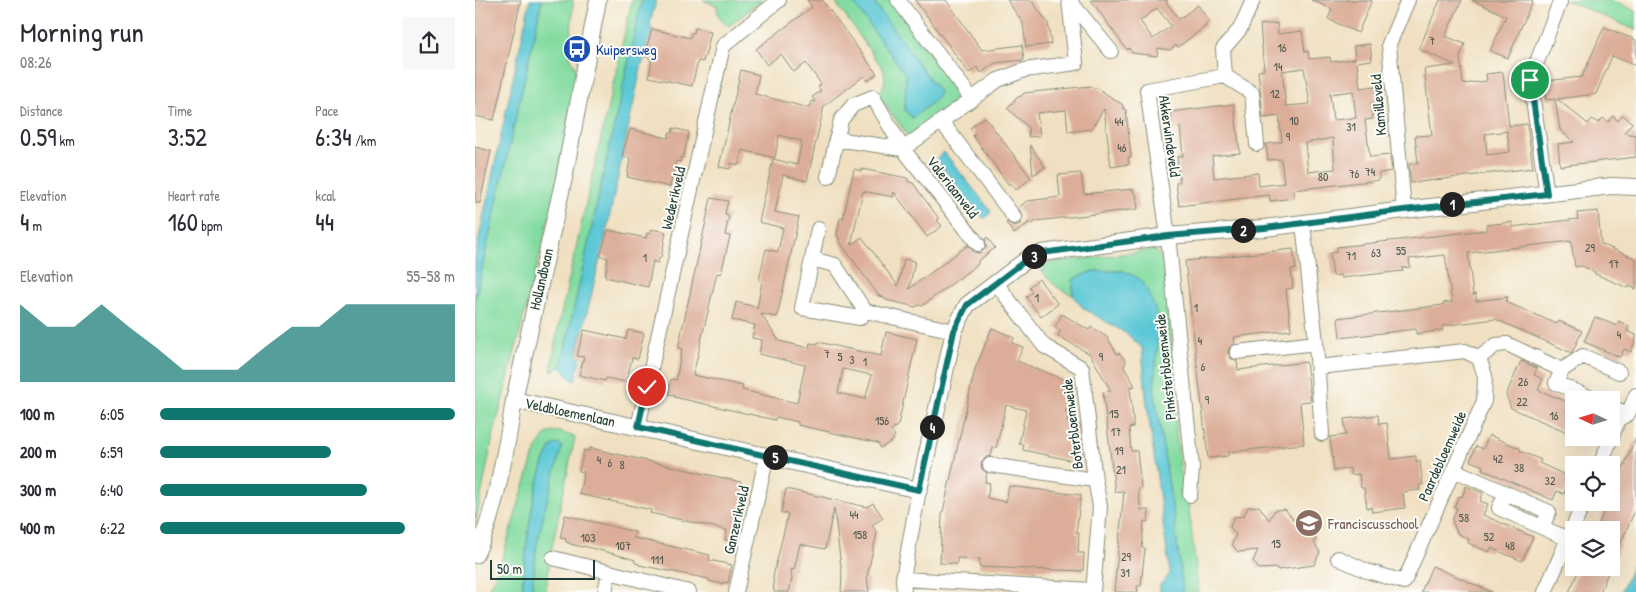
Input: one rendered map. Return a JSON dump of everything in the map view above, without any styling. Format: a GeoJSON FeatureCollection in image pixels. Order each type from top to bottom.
{"type":"FeatureCollection","features":[{"type":"Feature","properties":{"kind":"street","name":"Hollandbaan"},"geometry":{"type":"LineString","coordinates":[[475,555],[481,544],[493,506],[510,433],[514,400],[564,178],[598,0]]}},
{"type":"Feature","properties":{"kind":"street","name":"Wederikveld"},"geometry":{"type":"LineString","coordinates":[[638,427],[723,46],[779,0]]}},
{"type":"Feature","properties":{"kind":"street"},"geometry":{"type":"LineString","coordinates":[[899,0],[973,99]]}},
{"type":"Feature","properties":{"kind":"street"},"geometry":{"type":"LineString","coordinates":[[835,139],[903,149],[998,80],[1025,70],[1076,63],[1069,0]]}},
{"type":"Feature","properties":{"kind":"street"},"geometry":{"type":"LineString","coordinates":[[1069,0],[1111,51]]}},
{"type":"Feature","properties":{"kind":"street"},"geometry":{"type":"LineString","coordinates":[[1253,0],[1240,28],[1223,49],[1225,76],[1252,93],[1257,144]]}},
{"type":"Feature","properties":{"kind":"street","name":"Kamilleveld"},"geometry":{"type":"LineString","coordinates":[[1404,210],[1389,44],[1408,0]]}},
{"type":"Feature","properties":{"kind":"street"},"geometry":{"type":"LineString","coordinates":[[1547,194],[1530,80],[1560,2]]}},
{"type":"Feature","properties":{"kind":"street","name":"Akkerwindeveld"},"geometry":{"type":"LineString","coordinates":[[1168,236],[1147,90],[1225,76]]}},
{"type":"Feature","properties":{"kind":"street","name":"Valeriaanveld"},"geometry":{"type":"LineString","coordinates":[[828,177],[835,139],[841,120],[853,106],[873,97],[903,149],[978,244]]}},
{"type":"Feature","properties":{"kind":"street","name":"Valeriaanveld"},"geometry":{"type":"LineString","coordinates":[[941,121],[1014,217]]}},
{"type":"Feature","properties":{"kind":"street"},"geometry":{"type":"LineString","coordinates":[[903,585],[919,490],[954,331],[967,305],[1030,257],[1042,253],[1168,236],[1265,228],[1613,186],[1636,187]]}},
{"type":"Feature","properties":{"kind":"street"},"geometry":{"type":"LineString","coordinates":[[1303,223],[1316,343],[1322,434]]}},
{"type":"Feature","properties":{"kind":"street"},"geometry":{"type":"LineString","coordinates":[[818,229],[802,308],[860,318],[865,311]]}},
{"type":"Feature","properties":{"kind":"street","name":"Pinksterbloemweide"},"geometry":{"type":"LineString","coordinates":[[1168,236],[1192,467],[1190,495]]}},
{"type":"Feature","properties":{"kind":"street"},"geometry":{"type":"LineString","coordinates":[[812,259],[835,265],[865,311],[954,331]]}},
{"type":"Feature","properties":{"kind":"street","name":"Boterbloemweide"},"geometry":{"type":"LineString","coordinates":[[903,585],[1093,591],[1100,506],[1095,480],[1082,368],[1044,346],[996,283]]}},
{"type":"Feature","properties":{"kind":"street"},"geometry":{"type":"LineString","coordinates":[[1237,352],[1316,343]]}},
{"type":"Feature","properties":{"kind":"street"},"geometry":{"type":"LineString","coordinates":[[1318,367],[1465,351],[1479,358],[1496,345],[1507,344],[1562,370]]}},
{"type":"Feature","properties":{"kind":"street"},"geometry":{"type":"LineString","coordinates":[[1574,391],[1556,383],[1562,370],[1583,356],[1619,372]]}},
{"type":"Feature","properties":{"kind":"street","name":"Paardebloemweide"},"geometry":{"type":"LineString","coordinates":[[1338,558],[1408,587],[1483,401],[1485,376],[1479,358]]}},
{"type":"Feature","properties":{"kind":"street"},"geometry":{"type":"LineString","coordinates":[[1604,456],[1619,419],[1628,414],[1636,395]]}},
{"type":"Feature","properties":{"kind":"street","name":"Veldbloemenlaan"},"geometry":{"type":"LineString","coordinates":[[514,400],[919,490]]}},
{"type":"Feature","properties":{"kind":"street"},"geometry":{"type":"LineString","coordinates":[[1620,411],[1628,414]]}},
{"type":"Feature","properties":{"kind":"street","name":"Ganzerikveld"},"geometry":{"type":"LineString","coordinates":[[736,592],[767,456]]}},
{"type":"Feature","properties":{"kind":"street","name":"Boterbloemweide"},"geometry":{"type":"LineString","coordinates":[[990,465],[1095,480]]}},
{"type":"Feature","properties":{"kind":"street"},"geometry":{"type":"LineString","coordinates":[[1454,470],[1506,493],[1499,508],[1565,537]]}},
{"type":"Feature","properties":{"kind":"street"},"geometry":{"type":"LineString","coordinates":[[1545,592],[1565,548]]}},
{"type":"Feature","properties":{"kind":"street"},"geometry":{"type":"LineString","coordinates":[[553,558],[689,592]]}},
{"type":"Feature","properties":{"kind":"street"},"geometry":{"type":"LineString","coordinates":[[605,592],[609,572]]}},
{"type":"Feature","properties":{"kind":"green space"},"geometry":{"type":"Polygon","coordinates":[[[542,0],[573,0],[570,56],[578,74],[553,203],[493,437],[475,525],[475,300],[542,0]]]}},
{"type":"Feature","properties":{"kind":"green space"},"geometry":{"type":"Polygon","coordinates":[[[632,0],[642,0],[561,367],[551,371],[557,332],[632,0]]]}},
{"type":"Feature","properties":{"kind":"green space"},"geometry":{"type":"Polygon","coordinates":[[[703,0],[762,0],[729,26],[720,18],[717,6],[703,0]]]}},
{"type":"Feature","properties":{"kind":"green space"},"geometry":{"type":"Polygon","coordinates":[[[834,0],[851,0],[906,75],[905,111],[913,118],[936,99],[939,92],[872,0],[891,0],[962,97],[909,137],[878,96],[884,83],[883,69],[834,0]]]}},
{"type":"Feature","properties":{"kind":"green space"},"geometry":{"type":"Polygon","coordinates":[[[1565,0],[1611,0],[1636,11],[1636,30],[1565,0]]]}},
{"type":"Feature","properties":{"kind":"green space"},"geometry":{"type":"Polygon","coordinates":[[[1155,250],[1163,263],[1177,394],[1176,431],[1182,482],[1190,485],[1187,493],[1199,592],[1183,592],[1174,518],[1154,389],[1158,338],[1124,271],[1094,271],[1077,277],[1072,288],[1073,295],[1053,283],[1039,264],[1155,250]]]}},
{"type":"Feature","properties":{"kind":"green space"},"geometry":{"type":"Polygon","coordinates":[[[557,431],[575,437],[550,557],[546,592],[532,592],[536,549],[545,508],[553,445],[539,476],[531,516],[522,592],[487,592],[499,568],[534,454],[546,434],[557,431]]]}},
{"type":"Feature","properties":{"kind":"water"},"geometry":{"type":"Polygon","coordinates":[[[530,0],[542,0],[475,300],[475,256],[530,0]]]}},
{"type":"Feature","properties":{"kind":"water"},"geometry":{"type":"Polygon","coordinates":[[[642,0],[656,0],[650,25],[652,31],[642,63],[605,238],[577,355],[581,356],[575,381],[561,367],[642,0]]]}},
{"type":"Feature","properties":{"kind":"water"},"geometry":{"type":"Polygon","coordinates":[[[851,0],[872,0],[939,92],[936,99],[913,118],[905,111],[906,75],[851,0]]]}},
{"type":"Feature","properties":{"kind":"water"},"geometry":{"type":"Polygon","coordinates":[[[944,152],[991,211],[987,217],[983,218],[979,214],[936,159],[944,152]]]}},
{"type":"Feature","properties":{"kind":"water"},"geometry":{"type":"Polygon","coordinates":[[[1094,271],[1124,271],[1140,279],[1149,292],[1156,312],[1158,338],[1154,389],[1174,518],[1183,592],[1160,592],[1160,585],[1170,574],[1146,397],[1142,348],[1127,334],[1083,308],[1073,296],[1073,280],[1094,271]]]}},
{"type":"Feature","properties":{"kind":"water"},"geometry":{"type":"Polygon","coordinates":[[[558,444],[562,447],[536,549],[532,592],[522,592],[531,516],[539,476],[553,445],[558,444]]]}},
{"type":"Feature","properties":{"kind":"water"},"geometry":{"type":"Polygon","coordinates":[[[1636,557],[1636,592],[1621,592],[1636,557]]]}},
{"type":"Feature","properties":{"kind":"building"},"geometry":{"type":"Polygon","coordinates":[[[475,0],[521,0],[494,120],[475,116],[475,0]]]}},
{"type":"Feature","properties":{"kind":"building"},"geometry":{"type":"Polygon","coordinates":[[[807,0],[822,0],[877,74],[867,81],[864,76],[824,106],[807,181],[783,175],[775,212],[799,217],[777,317],[761,314],[779,341],[809,348],[810,343],[817,344],[818,342],[881,356],[886,332],[917,339],[898,425],[891,430],[895,436],[894,440],[881,448],[878,443],[798,425],[798,422],[776,417],[775,420],[668,394],[671,379],[676,380],[682,349],[678,348],[711,198],[728,201],[725,214],[729,215],[725,235],[730,236],[721,274],[717,273],[693,375],[743,386],[742,390],[797,403],[805,365],[759,354],[762,340],[752,338],[755,325],[732,320],[736,302],[756,307],[757,309],[762,281],[759,280],[766,249],[778,252],[783,228],[759,222],[773,159],[797,165],[802,141],[779,135],[775,158],[742,150],[739,165],[731,163],[730,169],[719,167],[741,70],[759,75],[755,94],[809,108],[811,101],[816,102],[812,97],[821,91],[818,87],[821,84],[806,63],[794,72],[781,54],[767,65],[756,49],[812,7],[807,0]],[[843,369],[838,393],[865,399],[872,375],[843,369]]]}},
{"type":"Feature","properties":{"kind":"building"},"geometry":{"type":"Polygon","coordinates":[[[915,0],[946,0],[982,50],[1022,45],[1024,60],[995,63],[981,73],[977,67],[969,73],[915,0]]]}},
{"type":"Feature","properties":{"kind":"building"},"geometry":{"type":"Polygon","coordinates":[[[1007,0],[1031,0],[1048,23],[1051,44],[1026,47],[1023,23],[1007,0]]]}},
{"type":"Feature","properties":{"kind":"building"},"geometry":{"type":"Polygon","coordinates":[[[1091,0],[1168,0],[1166,2],[1179,19],[1198,5],[1209,21],[1205,24],[1206,26],[1178,47],[1176,45],[1170,50],[1158,48],[1157,56],[1132,53],[1129,48],[1127,50],[1091,0]],[[1157,8],[1140,21],[1153,39],[1171,26],[1157,8]]]}},
{"type":"Feature","properties":{"kind":"building"},"geometry":{"type":"Polygon","coordinates":[[[1311,0],[1372,0],[1358,33],[1328,19],[1332,9],[1311,0]]]}},
{"type":"Feature","properties":{"kind":"building"},"geometry":{"type":"Polygon","coordinates":[[[1440,0],[1462,0],[1445,36],[1465,44],[1460,57],[1463,84],[1487,81],[1486,74],[1503,72],[1509,126],[1527,124],[1533,168],[1411,183],[1409,164],[1418,163],[1415,136],[1432,135],[1424,69],[1455,65],[1419,49],[1440,0]],[[1507,131],[1485,134],[1487,155],[1510,152],[1507,131]]]}},
{"type":"Feature","properties":{"kind":"building"},"geometry":{"type":"Polygon","coordinates":[[[1472,0],[1533,0],[1508,58],[1490,51],[1506,16],[1472,0]]]}},
{"type":"Feature","properties":{"kind":"building"},"geometry":{"type":"Polygon","coordinates":[[[1277,23],[1278,34],[1302,31],[1305,52],[1308,51],[1309,59],[1330,57],[1331,62],[1355,59],[1354,46],[1370,44],[1372,60],[1357,62],[1360,88],[1375,86],[1377,102],[1371,103],[1373,119],[1365,120],[1370,157],[1390,155],[1392,171],[1379,173],[1379,180],[1293,190],[1294,198],[1270,201],[1269,195],[1179,206],[1176,183],[1180,182],[1177,157],[1183,156],[1180,127],[1172,128],[1170,112],[1234,104],[1240,153],[1212,156],[1214,178],[1258,173],[1259,186],[1284,183],[1281,159],[1268,160],[1266,144],[1282,142],[1279,116],[1263,118],[1258,71],[1264,70],[1260,25],[1277,23]],[[1304,68],[1282,71],[1286,106],[1310,104],[1304,68]],[[1353,91],[1330,94],[1333,120],[1356,118],[1353,91]],[[1333,138],[1305,143],[1308,172],[1335,169],[1333,138]]]}},
{"type":"Feature","properties":{"kind":"building"},"geometry":{"type":"Polygon","coordinates":[[[1604,27],[1636,40],[1636,66],[1612,56],[1596,94],[1557,99],[1588,124],[1592,119],[1598,123],[1603,118],[1608,122],[1613,116],[1618,121],[1623,115],[1632,123],[1624,133],[1636,135],[1636,157],[1560,166],[1558,144],[1574,142],[1560,130],[1555,99],[1546,100],[1544,81],[1582,77],[1604,27]]]}},
{"type":"Feature","properties":{"kind":"building"},"geometry":{"type":"Polygon","coordinates":[[[695,28],[711,32],[703,62],[698,61],[692,86],[649,77],[652,59],[644,56],[652,29],[690,38],[695,28]]]}},
{"type":"Feature","properties":{"kind":"building"},"geometry":{"type":"Polygon","coordinates":[[[1090,86],[1097,88],[1123,105],[1123,108],[1126,110],[1131,157],[1128,157],[1129,164],[1111,167],[1104,109],[1091,129],[1068,132],[1066,110],[1037,113],[1040,136],[1029,137],[1028,127],[1007,108],[1024,93],[1090,86]]]}},
{"type":"Feature","properties":{"kind":"building"},"geometry":{"type":"Polygon","coordinates":[[[985,117],[1031,178],[1016,190],[1011,183],[1009,185],[973,136],[975,134],[970,128],[985,117]]]}},
{"type":"Feature","properties":{"kind":"building"},"geometry":{"type":"Polygon","coordinates":[[[673,128],[689,132],[683,158],[681,157],[680,162],[676,161],[670,187],[627,177],[630,158],[622,156],[630,129],[668,138],[673,128]]]}},
{"type":"Feature","properties":{"kind":"building"},"geometry":{"type":"Polygon","coordinates":[[[1030,145],[1045,167],[1033,175],[1030,145]]]}},
{"type":"Feature","properties":{"kind":"building"},"geometry":{"type":"Polygon","coordinates":[[[475,147],[491,151],[480,203],[475,203],[475,147]]]}},
{"type":"Feature","properties":{"kind":"building"},"geometry":{"type":"Polygon","coordinates":[[[854,169],[907,178],[909,182],[913,183],[942,226],[927,237],[894,192],[893,197],[863,191],[851,245],[862,237],[898,286],[904,259],[915,261],[909,289],[968,245],[974,252],[980,253],[986,248],[985,239],[987,237],[995,248],[978,261],[978,264],[922,306],[916,307],[886,300],[879,296],[839,241],[837,235],[840,218],[843,219],[854,169]]]}},
{"type":"Feature","properties":{"kind":"building"},"geometry":{"type":"Polygon","coordinates":[[[1081,173],[1084,194],[1133,189],[1134,193],[1136,193],[1138,209],[1036,221],[1032,224],[1030,222],[1014,234],[1006,223],[1015,226],[1020,224],[1023,216],[1018,208],[1027,201],[1060,197],[1058,175],[1081,173]]]}},
{"type":"Feature","properties":{"kind":"building"},"geometry":{"type":"Polygon","coordinates":[[[1598,211],[1601,244],[1636,259],[1636,289],[1629,286],[1628,288],[1595,274],[1595,272],[1582,266],[1575,267],[1571,241],[1468,253],[1473,295],[1476,294],[1476,301],[1508,297],[1506,302],[1557,324],[1559,321],[1582,331],[1572,353],[1495,319],[1442,326],[1443,330],[1416,334],[1416,329],[1340,338],[1338,318],[1443,305],[1443,303],[1452,302],[1445,255],[1409,259],[1410,267],[1402,268],[1403,271],[1341,278],[1341,275],[1333,276],[1330,253],[1337,252],[1337,247],[1487,230],[1486,225],[1512,222],[1512,227],[1578,219],[1577,213],[1598,211]]]}},
{"type":"Feature","properties":{"kind":"building"},"geometry":{"type":"Polygon","coordinates":[[[651,229],[666,232],[661,258],[659,258],[658,263],[653,261],[648,287],[605,277],[608,258],[600,256],[608,230],[646,238],[647,233],[650,234],[651,229]]]}},
{"type":"Feature","properties":{"kind":"building"},"geometry":{"type":"Polygon","coordinates":[[[1293,249],[1296,269],[1291,269],[1293,288],[1286,289],[1291,330],[1234,337],[1235,344],[1229,348],[1228,352],[1230,358],[1237,361],[1238,370],[1306,362],[1311,401],[1300,402],[1304,444],[1228,452],[1228,456],[1208,458],[1185,261],[1293,249]]]}},
{"type":"Feature","properties":{"kind":"building"},"geometry":{"type":"Polygon","coordinates":[[[1039,279],[1058,304],[1041,317],[1026,297],[1032,292],[1029,287],[1039,279]]]}},
{"type":"Feature","properties":{"kind":"building"},"geometry":{"type":"Polygon","coordinates":[[[1062,314],[1089,330],[1091,327],[1107,337],[1117,354],[1119,353],[1126,361],[1124,367],[1135,386],[1130,387],[1133,420],[1133,427],[1129,428],[1131,451],[1137,451],[1141,487],[1138,490],[1141,510],[1149,510],[1148,522],[1144,521],[1142,548],[1145,548],[1141,586],[1137,586],[1138,592],[1114,592],[1124,491],[1115,492],[1103,392],[1111,391],[1090,354],[1058,336],[1061,330],[1055,327],[1062,314]]]}},
{"type":"Feature","properties":{"kind":"building"},"geometry":{"type":"Polygon","coordinates":[[[1595,317],[1617,326],[1619,321],[1629,326],[1627,331],[1636,335],[1631,352],[1624,349],[1620,357],[1584,342],[1595,317]]]}},
{"type":"Feature","properties":{"kind":"building"},"geometry":{"type":"Polygon","coordinates":[[[992,328],[1014,338],[1012,343],[1023,347],[1017,361],[1075,384],[1065,413],[1069,413],[1067,422],[1080,425],[1077,444],[1082,445],[1083,448],[1079,462],[1023,450],[1024,445],[1019,444],[1026,410],[1006,405],[996,448],[993,448],[991,456],[986,457],[981,463],[982,469],[987,473],[985,482],[990,483],[987,498],[1006,502],[1009,486],[1081,495],[1076,533],[1079,533],[1078,553],[1084,553],[1083,571],[979,567],[980,559],[957,558],[957,564],[940,563],[942,516],[975,369],[992,328]]]}},
{"type":"Feature","properties":{"kind":"building"},"geometry":{"type":"Polygon","coordinates":[[[584,330],[626,339],[628,330],[644,333],[638,359],[632,358],[626,382],[606,378],[605,381],[579,375],[584,357],[577,356],[584,330]]]}},
{"type":"Feature","properties":{"kind":"building"},"geometry":{"type":"Polygon","coordinates":[[[1521,361],[1537,368],[1534,375],[1543,379],[1538,390],[1565,401],[1565,431],[1511,408],[1506,395],[1521,361]]]}},
{"type":"Feature","properties":{"kind":"building"},"geometry":{"type":"Polygon","coordinates":[[[1378,415],[1379,424],[1387,423],[1391,459],[1416,456],[1416,461],[1420,461],[1423,485],[1419,485],[1420,490],[1403,492],[1405,508],[1372,512],[1371,507],[1367,508],[1364,488],[1361,488],[1359,474],[1351,475],[1350,468],[1334,471],[1330,437],[1346,435],[1344,419],[1378,415]]]}},
{"type":"Feature","properties":{"kind":"building"},"geometry":{"type":"Polygon","coordinates":[[[1489,435],[1541,460],[1539,463],[1565,475],[1564,494],[1557,491],[1553,500],[1482,469],[1483,466],[1470,461],[1476,446],[1483,449],[1489,435]]]}},
{"type":"Feature","properties":{"kind":"building"},"geometry":{"type":"Polygon","coordinates":[[[1636,438],[1636,508],[1620,544],[1620,521],[1600,521],[1604,511],[1620,511],[1620,474],[1636,438]]]}},
{"type":"Feature","properties":{"kind":"building"},"geometry":{"type":"Polygon","coordinates":[[[590,448],[741,482],[741,485],[746,486],[737,525],[741,526],[737,542],[725,540],[727,530],[650,513],[651,510],[579,494],[584,472],[579,471],[584,450],[589,451],[590,448]]]}},
{"type":"Feature","properties":{"kind":"building"},"geometry":{"type":"Polygon","coordinates":[[[1466,486],[1483,493],[1480,501],[1488,504],[1483,515],[1533,537],[1522,561],[1491,548],[1489,552],[1468,543],[1469,539],[1457,533],[1452,520],[1457,508],[1454,507],[1459,496],[1462,497],[1466,486]]]}},
{"type":"Feature","properties":{"kind":"building"},"geometry":{"type":"Polygon","coordinates":[[[786,489],[867,507],[873,503],[883,518],[872,525],[877,533],[867,576],[869,592],[841,592],[842,575],[834,508],[825,549],[800,544],[794,570],[791,569],[792,578],[789,592],[774,592],[773,577],[788,514],[781,513],[786,489]]]}},
{"type":"Feature","properties":{"kind":"building"},"geometry":{"type":"Polygon","coordinates":[[[1259,506],[1269,520],[1275,510],[1285,509],[1296,523],[1304,522],[1316,539],[1314,543],[1320,552],[1314,565],[1278,570],[1277,568],[1259,569],[1253,561],[1258,550],[1238,552],[1232,544],[1236,535],[1230,527],[1234,517],[1244,516],[1248,507],[1259,506]]]}},
{"type":"Feature","properties":{"kind":"building"},"geometry":{"type":"Polygon","coordinates":[[[565,515],[635,532],[634,538],[710,555],[709,560],[732,565],[728,583],[723,582],[723,584],[709,581],[709,579],[639,565],[635,563],[635,560],[629,558],[570,544],[566,542],[566,539],[560,538],[565,515]]]}},
{"type":"Feature","properties":{"kind":"building"},"geometry":{"type":"Polygon","coordinates":[[[1432,566],[1464,580],[1492,592],[1421,592],[1432,566]]]}},
{"type":"Feature","properties":{"kind":"building"},"geometry":{"type":"Polygon","coordinates":[[[1576,576],[1607,576],[1600,592],[1569,592],[1576,576]]]}},
{"type":"Feature","properties":{"kind":"place","name":"Kuipersweg"},"geometry":{"type":"Point","coordinates":[577,49]}},
{"type":"Feature","properties":{"kind":"place","name":"Franciscusschool"},"geometry":{"type":"Point","coordinates":[1309,523]}},
{"type":"Feature","properties":{"kind":"route"},"geometry":{"type":"LineString","coordinates":[[647,387],[638,427],[919,490],[954,331],[967,305],[1030,257],[1042,253],[1168,236],[1265,228],[1547,194],[1530,80]]}}]}
